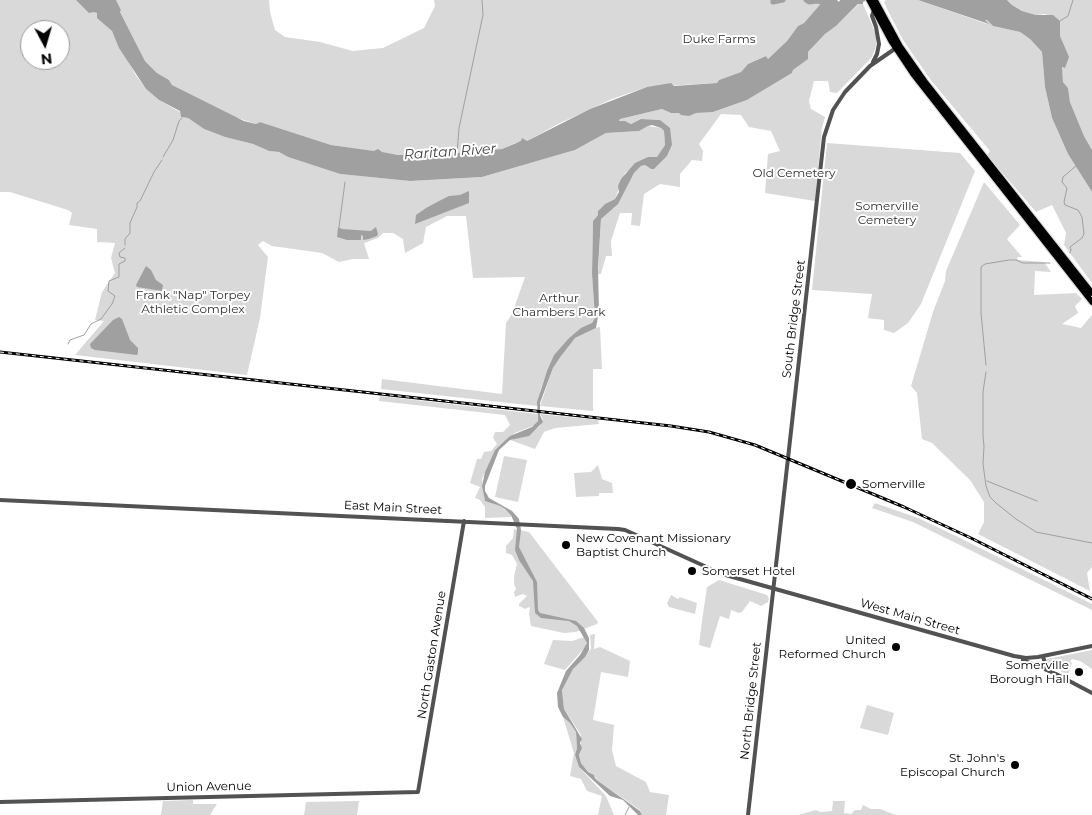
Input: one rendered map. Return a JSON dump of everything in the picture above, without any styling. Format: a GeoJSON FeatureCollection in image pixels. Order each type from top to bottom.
{"type":"FeatureCollection","features":[{"type":"Feature","properties":{"kind":"highway"},"geometry":{"type":"LineString","coordinates":[[869,0],[929,95],[1092,302]]}},
{"type":"Feature","properties":{"kind":"highway"},"geometry":{"type":"LineString","coordinates":[[875,0],[876,9]]}},
{"type":"Feature","properties":{"kind":"highway"},"geometry":{"type":"LineString","coordinates":[[898,47],[1092,293]]}},
{"type":"Feature","properties":{"kind":"street","name":"South Bridge Street"},"geometry":{"type":"LineString","coordinates":[[870,66],[877,54],[879,44],[879,36],[872,16],[876,9]]}},
{"type":"Feature","properties":{"kind":"street","name":"South Bridge Street"},"geometry":{"type":"LineString","coordinates":[[773,589],[824,142],[830,118],[838,102],[870,66],[898,47]]}},
{"type":"Feature","properties":{"kind":"street","name":"East Main Street"},"geometry":{"type":"LineString","coordinates":[[0,500],[625,530],[713,572],[773,589]]}},
{"type":"Feature","properties":{"kind":"street","name":"North Gaston Avenue"},"geometry":{"type":"LineString","coordinates":[[418,792],[464,521]]}},
{"type":"Feature","properties":{"kind":"street","name":"West Main Street"},"geometry":{"type":"LineString","coordinates":[[773,589],[1014,656],[1026,658],[1043,656],[1092,646]]}},
{"type":"Feature","properties":{"kind":"street","name":"North Bridge Street"},"geometry":{"type":"LineString","coordinates":[[748,815],[773,589]]}},
{"type":"Feature","properties":{"kind":"street"},"geometry":{"type":"LineString","coordinates":[[1014,656],[1056,674],[1090,692]]}},
{"type":"Feature","properties":{"kind":"street"},"geometry":{"type":"LineString","coordinates":[[1043,656],[1045,664],[1056,674]]}},
{"type":"Feature","properties":{"kind":"street","name":"Union Avenue"},"geometry":{"type":"LineString","coordinates":[[0,802],[418,792]]}},
{"type":"Feature","properties":{"kind":"green space"},"geometry":{"type":"Polygon","coordinates":[[[0,0],[76,0],[97,13],[98,18],[112,31],[135,74],[146,89],[159,100],[180,112],[181,117],[188,118],[204,129],[225,137],[253,144],[269,151],[279,152],[288,157],[340,174],[410,181],[482,177],[575,150],[606,133],[639,131],[648,126],[661,128],[664,131],[665,145],[657,158],[645,159],[625,173],[615,199],[605,204],[598,211],[598,215],[593,221],[592,274],[595,318],[592,323],[568,339],[554,355],[541,388],[537,406],[381,389],[382,379],[502,394],[506,323],[512,314],[525,277],[473,278],[466,216],[447,216],[426,227],[423,243],[405,253],[403,239],[393,233],[383,233],[378,238],[364,243],[369,259],[353,259],[339,262],[322,253],[272,246],[263,241],[258,245],[268,257],[260,318],[247,375],[75,355],[104,321],[95,320],[102,292],[115,273],[111,258],[115,243],[97,242],[97,229],[69,225],[72,213],[68,210],[10,192],[0,192],[0,0]]]}},
{"type":"Feature","properties":{"kind":"green space","name":"Duke Farms"},"geometry":{"type":"Polygon","coordinates":[[[116,0],[269,0],[275,30],[285,37],[320,42],[353,51],[383,48],[424,28],[435,6],[434,0],[824,0],[768,59],[766,56],[748,64],[741,72],[719,80],[717,83],[647,87],[612,99],[558,124],[527,141],[515,143],[502,149],[432,155],[398,155],[331,145],[260,122],[256,124],[235,117],[172,85],[169,80],[157,73],[145,61],[120,12],[121,10],[116,0]]]}},
{"type":"Feature","properties":{"kind":"green space"},"geometry":{"type":"Polygon","coordinates":[[[886,0],[918,0],[987,24],[984,19],[987,20],[993,26],[1020,32],[1030,39],[1042,52],[1045,87],[1052,118],[1068,154],[1092,192],[1092,283],[1064,245],[1066,233],[1052,205],[1036,212],[987,155],[990,151],[930,79],[903,40],[884,2],[886,0]]]}},
{"type":"Feature","properties":{"kind":"green space"},"geometry":{"type":"Polygon","coordinates":[[[1007,0],[1092,0],[1092,150],[1070,102],[1068,88],[1063,82],[1062,70],[1065,52],[1060,36],[1060,21],[1045,14],[1036,15],[1022,11],[1007,0]]]}},
{"type":"Feature","properties":{"kind":"green space","name":"Old Cemetery"},"geometry":{"type":"Polygon","coordinates":[[[859,4],[863,4],[876,34],[876,46],[872,57],[837,93],[830,92],[828,81],[814,81],[809,101],[811,109],[825,117],[822,128],[815,201],[765,193],[768,154],[780,151],[771,131],[749,127],[741,115],[721,114],[699,144],[703,151],[702,161],[692,160],[680,174],[680,187],[660,184],[644,194],[640,226],[631,225],[632,213],[620,213],[611,241],[612,256],[606,256],[601,274],[598,274],[601,219],[610,209],[614,208],[634,173],[641,166],[645,165],[654,169],[667,156],[672,145],[660,120],[641,119],[631,124],[619,121],[620,119],[662,109],[671,113],[713,112],[747,100],[792,73],[793,70],[807,59],[808,52],[825,34],[859,4]]]}},
{"type":"Feature","properties":{"kind":"green space","name":"Somerville Cemetery"},"geometry":{"type":"Polygon","coordinates":[[[827,143],[960,153],[975,171],[921,304],[908,323],[894,333],[884,330],[884,320],[868,318],[872,294],[812,290],[827,143]]]}},
{"type":"Feature","properties":{"kind":"green space"},"geometry":{"type":"Polygon","coordinates":[[[984,182],[1020,225],[1007,239],[1022,257],[1017,257],[1018,260],[1044,262],[1051,272],[1035,271],[1034,295],[1076,293],[1082,299],[1075,306],[1078,313],[1062,324],[1081,328],[1092,315],[1092,567],[1087,573],[1090,591],[978,534],[984,522],[984,502],[970,480],[932,443],[922,439],[917,393],[911,386],[933,312],[945,281],[946,271],[984,182]]]}},
{"type":"Feature","properties":{"kind":"green space"},"geometry":{"type":"Polygon","coordinates":[[[600,327],[602,369],[593,369],[593,411],[540,406],[553,368],[568,345],[575,338],[600,327]]]}},
{"type":"Feature","properties":{"kind":"green space"},"geometry":{"type":"Polygon","coordinates":[[[380,396],[537,414],[538,421],[535,425],[515,433],[495,450],[482,479],[485,501],[500,506],[510,513],[512,517],[485,518],[485,507],[480,500],[475,498],[480,487],[470,483],[477,459],[481,459],[484,452],[491,451],[497,444],[493,438],[495,432],[503,432],[510,425],[505,415],[379,401],[380,396]]]}},
{"type":"Feature","properties":{"kind":"green space"},"geometry":{"type":"Polygon","coordinates":[[[540,414],[598,420],[599,424],[555,428],[544,432],[535,449],[510,440],[529,435],[540,426],[543,419],[540,414]]]}},
{"type":"Feature","properties":{"kind":"green space"},"geometry":{"type":"Polygon","coordinates":[[[504,456],[527,460],[518,502],[495,497],[504,456]]]}},
{"type":"Feature","properties":{"kind":"green space"},"geometry":{"type":"Polygon","coordinates":[[[598,465],[602,479],[612,483],[613,493],[599,493],[599,496],[576,497],[574,473],[591,472],[598,465]]]}},
{"type":"Feature","properties":{"kind":"green space"},"geometry":{"type":"Polygon","coordinates":[[[875,503],[918,518],[956,536],[1092,604],[1092,610],[913,522],[872,508],[875,503]]]}},
{"type":"Feature","properties":{"kind":"green space"},"geometry":{"type":"Polygon","coordinates":[[[514,529],[529,532],[598,622],[597,624],[576,632],[564,633],[531,626],[530,608],[525,609],[519,606],[527,596],[523,594],[515,597],[514,576],[517,564],[512,555],[506,553],[506,546],[513,538],[514,529]]]}},
{"type":"Feature","properties":{"kind":"green space"},"geometry":{"type":"Polygon","coordinates":[[[719,580],[767,595],[769,599],[768,602],[761,606],[750,601],[742,612],[739,613],[731,610],[729,619],[720,616],[710,648],[699,645],[702,621],[707,587],[719,580]]]}},
{"type":"Feature","properties":{"kind":"green space"},"geometry":{"type":"Polygon","coordinates":[[[671,595],[678,599],[680,597],[697,603],[695,614],[669,607],[667,603],[671,595]]]}},
{"type":"Feature","properties":{"kind":"green space"},"geometry":{"type":"Polygon","coordinates":[[[595,634],[594,649],[600,647],[630,661],[628,677],[601,672],[593,720],[614,725],[612,750],[616,766],[646,782],[650,792],[669,795],[666,815],[642,815],[640,810],[598,781],[581,763],[579,755],[581,751],[581,735],[564,709],[562,689],[573,669],[591,649],[590,635],[595,634]]]}},
{"type":"Feature","properties":{"kind":"green space"},"geometry":{"type":"Polygon","coordinates":[[[584,637],[587,642],[586,646],[565,670],[544,664],[553,640],[572,641],[584,637]]]}},
{"type":"Feature","properties":{"kind":"green space"},"geometry":{"type":"Polygon","coordinates":[[[1092,650],[1092,669],[1080,661],[1072,659],[1068,675],[1051,666],[1046,661],[1047,659],[1092,650]]]}},
{"type":"Feature","properties":{"kind":"green space"},"geometry":{"type":"Polygon","coordinates":[[[867,705],[894,713],[888,735],[860,728],[867,705]]]}},
{"type":"Feature","properties":{"kind":"green space"},"geometry":{"type":"Polygon","coordinates":[[[563,717],[576,732],[577,748],[575,755],[579,767],[606,796],[614,815],[598,815],[602,796],[587,791],[581,779],[570,776],[574,753],[563,717]]]}},
{"type":"Feature","properties":{"kind":"green space"},"geometry":{"type":"Polygon","coordinates":[[[193,800],[193,804],[217,804],[210,815],[161,815],[163,801],[193,800]]]}},
{"type":"Feature","properties":{"kind":"green space"},"geometry":{"type":"Polygon","coordinates":[[[359,801],[357,815],[304,815],[306,802],[359,801]]]}},
{"type":"Feature","properties":{"kind":"green space"},"geometry":{"type":"Polygon","coordinates":[[[833,801],[845,801],[844,813],[851,814],[855,810],[861,810],[863,805],[871,809],[880,809],[896,815],[798,815],[816,810],[820,812],[832,811],[833,801]]]}},
{"type":"Feature","properties":{"kind":"shaded area"},"geometry":{"type":"Polygon","coordinates":[[[76,0],[116,0],[121,10],[120,12],[145,61],[157,73],[169,80],[172,85],[244,121],[256,124],[260,122],[331,145],[374,151],[378,149],[382,152],[398,155],[432,155],[502,149],[521,141],[522,138],[527,141],[590,109],[647,87],[671,83],[674,86],[717,83],[719,80],[741,72],[748,64],[766,56],[768,59],[824,0],[837,0],[839,2],[840,0],[868,0],[863,2],[863,4],[858,4],[825,34],[808,52],[808,59],[793,70],[792,73],[747,100],[713,112],[696,113],[689,116],[671,113],[662,109],[620,119],[619,121],[631,124],[641,119],[660,120],[670,128],[672,145],[667,156],[654,169],[645,165],[641,166],[634,173],[618,204],[601,219],[598,268],[599,311],[596,328],[575,338],[561,356],[553,368],[540,403],[540,415],[543,422],[529,436],[510,440],[499,450],[485,486],[485,491],[489,498],[512,511],[519,519],[521,530],[519,547],[537,582],[538,610],[540,613],[576,621],[584,628],[589,638],[589,650],[573,669],[562,690],[564,709],[582,739],[580,743],[582,748],[579,755],[581,763],[598,781],[640,811],[642,815],[638,815],[623,800],[610,796],[579,767],[575,755],[577,748],[576,732],[563,717],[558,707],[557,693],[566,671],[580,655],[587,643],[577,626],[569,621],[541,618],[535,613],[533,581],[519,560],[515,550],[517,529],[511,515],[505,509],[485,501],[482,486],[485,472],[495,450],[510,436],[532,427],[538,421],[537,402],[554,355],[568,339],[581,328],[592,323],[595,318],[592,274],[593,221],[598,215],[598,211],[605,204],[615,199],[619,192],[618,186],[621,179],[635,163],[648,157],[657,157],[665,145],[664,131],[652,125],[639,131],[606,133],[575,150],[482,177],[410,181],[340,174],[288,157],[279,152],[269,151],[253,144],[225,137],[204,129],[188,118],[181,117],[180,111],[159,100],[146,89],[119,48],[112,31],[97,18],[97,13],[89,13],[76,0]]]}},
{"type":"Feature","properties":{"kind":"shaded area"},"geometry":{"type":"Polygon","coordinates":[[[918,0],[1007,0],[1022,11],[1036,15],[1053,15],[1060,21],[1060,36],[1069,57],[1065,68],[1062,67],[1063,82],[1068,88],[1070,102],[1092,150],[1092,192],[1068,154],[1052,118],[1045,87],[1042,52],[1030,39],[1020,32],[993,26],[987,20],[985,20],[989,24],[918,0]]]}},
{"type":"Feature","properties":{"kind":"shaded area"},"geometry":{"type":"Polygon","coordinates":[[[469,191],[469,203],[415,224],[416,215],[426,208],[449,196],[460,195],[469,191]]]}},
{"type":"Feature","properties":{"kind":"shaded area"},"geometry":{"type":"Polygon","coordinates":[[[338,227],[342,229],[371,231],[376,227],[378,234],[369,239],[363,240],[361,235],[361,240],[347,240],[337,237],[338,227]]]}},
{"type":"Feature","properties":{"kind":"shaded area"},"geometry":{"type":"Polygon","coordinates":[[[146,266],[151,270],[156,280],[163,285],[162,291],[137,287],[136,285],[146,266]]]}},
{"type":"Feature","properties":{"kind":"shaded area"},"geometry":{"type":"Polygon","coordinates":[[[119,317],[122,319],[130,340],[138,348],[137,355],[91,348],[90,344],[113,320],[119,317]]]}},
{"type":"Feature","properties":{"kind":"waterway","name":"Raritan River"},"geometry":{"type":"LineString","coordinates":[[457,154],[459,128],[483,15],[482,0]]}},
{"type":"Feature","properties":{"kind":"waterway"},"geometry":{"type":"LineString","coordinates":[[773,0],[773,2],[783,0]]}},
{"type":"Feature","properties":{"kind":"waterway"},"geometry":{"type":"LineString","coordinates":[[806,0],[809,2],[827,3]]}},
{"type":"Feature","properties":{"kind":"waterway"},"geometry":{"type":"LineString","coordinates":[[1060,21],[1068,16],[1073,0]]}},
{"type":"Feature","properties":{"kind":"waterway"},"geometry":{"type":"LineString","coordinates":[[163,157],[173,140],[179,121],[182,118]]}},
{"type":"Feature","properties":{"kind":"waterway"},"geometry":{"type":"LineString","coordinates":[[125,245],[125,239],[130,233],[130,223],[137,203],[140,201],[162,160]]}},
{"type":"Feature","properties":{"kind":"waterway"},"geometry":{"type":"LineString","coordinates":[[1070,253],[1070,247],[1082,238],[1084,234],[1082,217],[1078,210],[1065,205],[1067,188],[1062,182],[1063,177],[1076,166]]}},
{"type":"Feature","properties":{"kind":"waterway"},"geometry":{"type":"LineString","coordinates":[[339,227],[345,182]]}},
{"type":"Feature","properties":{"kind":"waterway"},"geometry":{"type":"LineString","coordinates":[[68,344],[70,340],[84,335],[91,324],[101,319],[112,304],[115,296],[108,291],[109,281],[119,277],[119,264],[125,261],[125,258],[120,257],[119,253],[125,248]]}},
{"type":"Feature","properties":{"kind":"waterway"},"geometry":{"type":"LineString","coordinates":[[986,365],[981,313],[981,267],[985,264],[1009,260],[1023,263],[1050,263]]}},
{"type":"Feature","properties":{"kind":"waterway"},"geometry":{"type":"LineString","coordinates":[[986,372],[983,392],[983,464],[986,486],[990,497],[1016,519],[1036,532],[1092,543]]}},
{"type":"Feature","properties":{"kind":"waterway"},"geometry":{"type":"LineString","coordinates":[[987,481],[1037,501]]}},
{"type":"Feature","properties":{"kind":"waterway"},"geometry":{"type":"LineString","coordinates":[[625,815],[629,807]]}},
{"type":"Feature","properties":{"kind":"railway"},"geometry":{"type":"LineString","coordinates":[[0,352],[671,426],[709,432],[755,445],[904,507],[971,538],[1092,599]]}},
{"type":"Feature","properties":{"kind":"place","name":"Somerville"},"geometry":{"type":"Point","coordinates":[851,484]}},
{"type":"Feature","properties":{"kind":"place","name":"New Covenant Missionary Baptist Church"},"geometry":{"type":"Point","coordinates":[566,545]}},
{"type":"Feature","properties":{"kind":"place","name":"Somerset Hotel"},"geometry":{"type":"Point","coordinates":[692,571]}},
{"type":"Feature","properties":{"kind":"place","name":"United Reformed Church"},"geometry":{"type":"Point","coordinates":[896,647]}},
{"type":"Feature","properties":{"kind":"place","name":"Somerville Borough Hall"},"geometry":{"type":"Point","coordinates":[1079,672]}},
{"type":"Feature","properties":{"kind":"place","name":"St. John's Episcopal Church"},"geometry":{"type":"Point","coordinates":[1015,765]}},
{"type":"Feature","properties":{"kind":"park label","name":"Frank \"Nap\" Torpey Athletic Complex"},"geometry":{"type":"Point","coordinates":[193,302]}},
{"type":"Feature","properties":{"kind":"park label","name":"Arthur Chambers Park"},"geometry":{"type":"Point","coordinates":[559,305]}}]}
